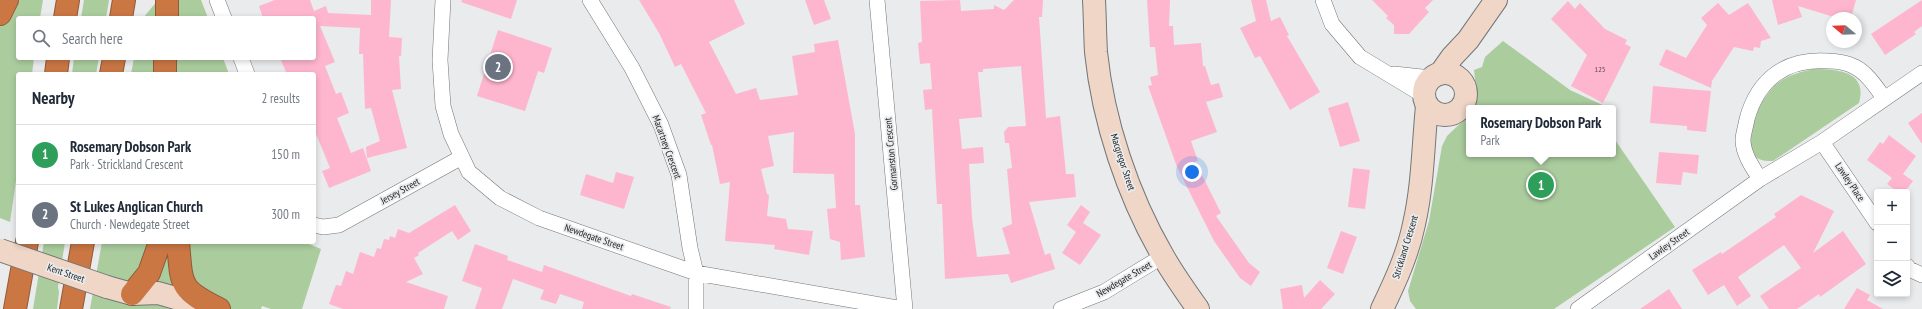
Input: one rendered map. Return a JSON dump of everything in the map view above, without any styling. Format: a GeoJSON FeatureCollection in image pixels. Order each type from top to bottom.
{"type":"FeatureCollection","features":[{"type":"Feature","properties":{"kind":"highway"},"geometry":{"type":"LineString","coordinates":[[0,14],[7,0]]}},
{"type":"Feature","properties":{"kind":"highway"},"geometry":{"type":"LineString","coordinates":[[65,16],[68,0]]}},
{"type":"Feature","properties":{"kind":"highway"},"geometry":{"type":"LineString","coordinates":[[121,16],[124,0]]}},
{"type":"Feature","properties":{"kind":"highway"},"geometry":{"type":"LineString","coordinates":[[167,16],[168,0]]}},
{"type":"Feature","properties":{"kind":"highway"},"geometry":{"type":"LineString","coordinates":[[56,72],[58,60]]}},
{"type":"Feature","properties":{"kind":"highway"},"geometry":{"type":"LineString","coordinates":[[111,72],[114,60]]}},
{"type":"Feature","properties":{"kind":"highway"},"geometry":{"type":"LineString","coordinates":[[165,60],[165,72]]}},
{"type":"Feature","properties":{"kind":"highway"},"geometry":{"type":"LineString","coordinates":[[15,309],[27,244]]}},
{"type":"Feature","properties":{"kind":"highway"},"geometry":{"type":"LineString","coordinates":[[73,302],[83,244]]}},
{"type":"Feature","properties":{"kind":"highway"},"geometry":{"type":"LineString","coordinates":[[132,294],[149,273],[159,244]]}},
{"type":"Feature","properties":{"kind":"highway"},"geometry":{"type":"LineString","coordinates":[[178,244],[184,285],[192,294],[220,309]]}},
{"type":"Feature","properties":{"kind":"street"},"geometry":{"type":"LineString","coordinates":[[217,0],[223,16]]}},
{"type":"Feature","properties":{"kind":"street","name":"Newdegate Street"},"geometry":{"type":"LineString","coordinates":[[443,0],[440,60],[443,106],[451,134],[469,172],[500,198],[539,218],[696,273],[904,309]]}},
{"type":"Feature","properties":{"kind":"street","name":"Macartney Crescent"},"geometry":{"type":"LineString","coordinates":[[590,0],[632,68],[661,124],[678,175],[690,248],[696,273],[696,309]]}},
{"type":"Feature","properties":{"kind":"street","name":"Gormanston Crescent"},"geometry":{"type":"LineString","coordinates":[[877,0],[904,309]]}},
{"type":"Feature","properties":{"kind":"street","name":"Macgregor Street"},"geometry":{"type":"LineString","coordinates":[[1094,0],[1096,52],[1107,113],[1127,179],[1140,211],[1163,256],[1198,309]]}},
{"type":"Feature","properties":{"kind":"street"},"geometry":{"type":"LineString","coordinates":[[1323,0],[1332,24],[1360,57],[1390,73],[1430,88]]}},
{"type":"Feature","properties":{"kind":"street","name":"Strickland Crescent"},"geometry":{"type":"LineString","coordinates":[[1384,308],[1400,268],[1414,224],[1424,158],[1423,146],[1430,88],[1452,57],[1468,40],[1496,0]]}},
{"type":"Feature","properties":{"kind":"street"},"geometry":{"type":"LineString","coordinates":[[1462,82],[1466,65],[1468,40]]}},
{"type":"Feature","properties":{"kind":"street"},"geometry":{"type":"LineString","coordinates":[[242,60],[246,72]]}},
{"type":"Feature","properties":{"kind":"street"},"geometry":{"type":"LineString","coordinates":[[1760,179],[1748,159],[1743,141],[1746,123],[1751,105],[1759,90],[1770,79],[1783,70],[1798,63],[1813,60],[1842,63],[1855,67],[1866,76],[1884,98]]}},
{"type":"Feature","properties":{"kind":"street"},"geometry":{"type":"LineString","coordinates":[[1449,73],[1456,76],[1462,82],[1465,89],[1465,100],[1463,106],[1453,114],[1439,115],[1430,88],[1449,73]]}},
{"type":"Feature","properties":{"kind":"street","name":"Lawley Street"},"geometry":{"type":"LineString","coordinates":[[1578,309],[1760,179],[1822,142],[1922,73]]}},
{"type":"Feature","properties":{"kind":"street","name":"Strickland Crescent"},"geometry":{"type":"LineString","coordinates":[[1424,158],[1437,132],[1453,114]]}},
{"type":"Feature","properties":{"kind":"street","name":"Lawley Place"},"geometry":{"type":"LineString","coordinates":[[1822,142],[1874,219]]}},
{"type":"Feature","properties":{"kind":"street","name":"Jersey Street"},"geometry":{"type":"LineString","coordinates":[[316,225],[323,227],[339,225],[462,157]]}},
{"type":"Feature","properties":{"kind":"street","name":"Kent Street"},"geometry":{"type":"LineString","coordinates":[[0,250],[107,287],[132,294],[158,293],[216,309]]}},
{"type":"Feature","properties":{"kind":"street","name":"Newdegate Street"},"geometry":{"type":"LineString","coordinates":[[1061,309],[1104,292],[1163,256]]}},
{"type":"Feature","properties":{"kind":"street"},"geometry":{"type":"LineString","coordinates":[[1910,269],[1922,275]]}},
{"type":"Feature","properties":{"kind":"street","name":"Kent Street"},"geometry":{"type":"LineString","coordinates":[[132,294],[149,309]]}},
{"type":"Feature","properties":{"kind":"green space"},"geometry":{"type":"Polygon","coordinates":[[[0,0],[43,0],[40,16],[16,16],[16,60],[34,60],[32,72],[16,72],[16,181],[10,222],[0,218],[0,0]]]}},
{"type":"Feature","properties":{"kind":"green space"},"geometry":{"type":"Polygon","coordinates":[[[84,0],[109,0],[106,16],[81,16],[84,0]]]}},
{"type":"Feature","properties":{"kind":"green space"},"geometry":{"type":"Polygon","coordinates":[[[158,0],[201,0],[207,16],[145,16],[158,0]]]}},
{"type":"Feature","properties":{"kind":"green space"},"geometry":{"type":"Polygon","coordinates":[[[1503,41],[1570,90],[1602,105],[1475,105],[1477,99],[1474,70],[1482,67],[1485,57],[1503,41]]]}},
{"type":"Feature","properties":{"kind":"green space"},"geometry":{"type":"Polygon","coordinates":[[[74,60],[99,60],[96,72],[72,72],[74,60]]]}},
{"type":"Feature","properties":{"kind":"green space"},"geometry":{"type":"Polygon","coordinates":[[[134,60],[224,60],[228,72],[131,72],[134,60]]]}},
{"type":"Feature","properties":{"kind":"green space"},"geometry":{"type":"Polygon","coordinates":[[[1813,69],[1840,71],[1855,78],[1859,84],[1861,92],[1859,103],[1773,161],[1759,159],[1752,152],[1749,141],[1751,128],[1763,101],[1779,82],[1791,76],[1813,69]]]}},
{"type":"Feature","properties":{"kind":"green space"},"geometry":{"type":"Polygon","coordinates":[[[1466,118],[1466,157],[1616,157],[1616,141],[1675,227],[1554,309],[1416,309],[1410,301],[1408,291],[1429,221],[1442,146],[1447,136],[1466,118]]]}},
{"type":"Feature","properties":{"kind":"green space"},"geometry":{"type":"Polygon","coordinates":[[[44,244],[65,244],[58,287],[59,292],[57,309],[33,309],[44,244]]]}},
{"type":"Feature","properties":{"kind":"green space"},"geometry":{"type":"Polygon","coordinates":[[[102,244],[309,244],[321,249],[302,309],[271,309],[262,306],[261,309],[90,309],[102,244]]]}},
{"type":"Feature","properties":{"kind":"building"},"geometry":{"type":"Polygon","coordinates":[[[275,0],[310,0],[314,11],[326,6],[328,13],[371,15],[371,0],[391,0],[389,37],[402,38],[401,56],[399,56],[401,89],[392,90],[407,148],[367,158],[366,147],[380,141],[371,108],[365,109],[363,54],[359,54],[360,28],[320,26],[335,62],[325,66],[336,94],[341,92],[349,113],[337,118],[351,153],[363,148],[371,171],[329,188],[322,171],[330,168],[316,134],[316,72],[286,72],[281,60],[316,60],[316,16],[262,16],[259,6],[275,0]]]}},
{"type":"Feature","properties":{"kind":"building"},"geometry":{"type":"Polygon","coordinates":[[[462,0],[517,0],[511,19],[461,2],[462,0]]]}},
{"type":"Feature","properties":{"kind":"building"},"geometry":{"type":"Polygon","coordinates":[[[639,0],[734,0],[745,24],[709,42],[736,94],[756,88],[760,100],[798,95],[792,56],[815,52],[814,44],[838,40],[855,134],[855,205],[860,205],[865,257],[841,260],[840,242],[830,239],[827,209],[836,208],[834,174],[793,173],[794,132],[768,136],[774,166],[761,169],[767,194],[769,195],[767,216],[786,219],[788,229],[813,231],[809,255],[774,249],[775,245],[725,241],[730,182],[720,184],[712,145],[701,115],[706,113],[681,64],[675,67],[659,33],[639,0]]]}},
{"type":"Feature","properties":{"kind":"building"},"geometry":{"type":"Polygon","coordinates":[[[805,0],[824,0],[831,19],[814,25],[805,0]]]}},
{"type":"Feature","properties":{"kind":"building"},"geometry":{"type":"Polygon","coordinates":[[[960,0],[961,11],[994,9],[994,5],[1004,10],[1014,0],[1043,0],[1042,17],[1039,17],[1046,118],[1060,116],[1066,174],[1074,174],[1076,197],[1029,202],[1045,255],[1050,253],[1055,269],[1011,283],[1008,274],[945,279],[942,204],[937,204],[932,109],[925,110],[923,90],[932,89],[930,63],[920,64],[918,43],[922,42],[920,1],[960,0]],[[1021,66],[983,69],[983,72],[978,72],[982,117],[959,119],[962,149],[983,147],[984,163],[969,164],[972,218],[977,257],[1010,254],[1002,228],[1012,224],[1007,169],[1012,168],[1009,143],[1005,143],[1004,132],[1008,127],[1026,126],[1021,66]]]}},
{"type":"Feature","properties":{"kind":"building"},"geometry":{"type":"Polygon","coordinates":[[[1147,0],[1170,0],[1169,26],[1173,26],[1174,45],[1201,43],[1203,66],[1205,66],[1211,85],[1219,83],[1223,97],[1206,102],[1217,132],[1191,141],[1198,161],[1195,161],[1221,213],[1216,216],[1249,263],[1260,272],[1251,286],[1240,278],[1214,241],[1177,167],[1148,86],[1152,85],[1150,77],[1158,75],[1155,47],[1150,47],[1147,0]]]}},
{"type":"Feature","properties":{"kind":"building"},"geometry":{"type":"Polygon","coordinates":[[[1251,0],[1266,0],[1271,21],[1280,17],[1289,35],[1287,36],[1320,92],[1290,110],[1260,56],[1255,58],[1240,28],[1256,21],[1251,0]]]}},
{"type":"Feature","properties":{"kind":"building"},"geometry":{"type":"Polygon","coordinates":[[[1372,0],[1433,0],[1425,8],[1429,12],[1409,34],[1394,34],[1394,25],[1386,18],[1388,16],[1372,0]]]}},
{"type":"Feature","properties":{"kind":"building"},"geometry":{"type":"Polygon","coordinates":[[[1772,0],[1856,0],[1853,12],[1826,12],[1826,15],[1798,6],[1802,17],[1778,25],[1772,0]]]}},
{"type":"Feature","properties":{"kind":"building"},"geometry":{"type":"Polygon","coordinates":[[[1922,0],[1922,26],[1914,32],[1916,34],[1885,55],[1871,34],[1922,0]]]}},
{"type":"Feature","properties":{"kind":"building"},"geometry":{"type":"Polygon","coordinates":[[[1568,1],[1575,9],[1580,3],[1605,29],[1627,40],[1625,44],[1631,47],[1603,103],[1571,86],[1587,55],[1551,19],[1568,1]]]}},
{"type":"Feature","properties":{"kind":"building"},"geometry":{"type":"Polygon","coordinates":[[[1718,3],[1729,15],[1748,3],[1771,38],[1761,41],[1760,48],[1754,47],[1753,51],[1734,47],[1712,81],[1711,88],[1659,65],[1666,49],[1686,58],[1707,25],[1701,18],[1718,3]]]}},
{"type":"Feature","properties":{"kind":"building"},"geometry":{"type":"Polygon","coordinates":[[[498,30],[552,48],[544,73],[538,71],[525,111],[477,96],[498,30]]]}},
{"type":"Feature","properties":{"kind":"building"},"geometry":{"type":"Polygon","coordinates":[[[1653,86],[1711,91],[1706,132],[1687,130],[1687,126],[1650,123],[1653,86]]]}},
{"type":"Feature","properties":{"kind":"building"},"geometry":{"type":"Polygon","coordinates":[[[1348,102],[1360,141],[1340,147],[1328,108],[1348,102]]]}},
{"type":"Feature","properties":{"kind":"building"},"geometry":{"type":"Polygon","coordinates":[[[1922,113],[1922,144],[1908,123],[1922,113]]]}},
{"type":"Feature","properties":{"kind":"building"},"geometry":{"type":"Polygon","coordinates":[[[1889,135],[1916,156],[1903,174],[1913,181],[1907,189],[1894,189],[1887,184],[1892,178],[1867,160],[1880,142],[1883,144],[1889,135]]]}},
{"type":"Feature","properties":{"kind":"building"},"geometry":{"type":"Polygon","coordinates":[[[1659,152],[1699,155],[1697,174],[1683,172],[1681,185],[1656,183],[1659,152]]]}},
{"type":"Feature","properties":{"kind":"building"},"geometry":{"type":"Polygon","coordinates":[[[1353,168],[1370,170],[1365,209],[1348,207],[1353,168]]]}},
{"type":"Feature","properties":{"kind":"building"},"geometry":{"type":"Polygon","coordinates":[[[616,172],[634,177],[624,209],[580,195],[586,174],[613,183],[616,172]]]}},
{"type":"Feature","properties":{"kind":"building"},"geometry":{"type":"Polygon","coordinates":[[[1801,195],[1834,211],[1813,253],[1843,231],[1866,264],[1820,297],[1819,294],[1797,309],[1769,309],[1760,296],[1801,268],[1784,245],[1738,277],[1751,296],[1737,306],[1724,285],[1708,295],[1692,270],[1721,252],[1722,254],[1776,217],[1774,214],[1801,195]]]}},
{"type":"Feature","properties":{"kind":"building"},"geometry":{"type":"Polygon","coordinates":[[[455,205],[471,231],[458,240],[452,231],[418,253],[419,255],[414,258],[423,274],[406,282],[448,296],[444,309],[343,309],[329,304],[336,285],[341,286],[346,271],[353,274],[360,252],[374,257],[377,248],[381,249],[384,239],[389,240],[390,236],[395,238],[398,229],[409,233],[455,205]]]}},
{"type":"Feature","properties":{"kind":"building"},"geometry":{"type":"Polygon","coordinates":[[[1081,205],[1090,212],[1083,223],[1101,235],[1080,265],[1062,253],[1076,232],[1067,225],[1081,205]]]}},
{"type":"Feature","properties":{"kind":"building"},"geometry":{"type":"Polygon","coordinates":[[[1341,231],[1357,237],[1343,274],[1327,268],[1341,231]]]}},
{"type":"Feature","properties":{"kind":"building"},"geometry":{"type":"Polygon","coordinates":[[[475,244],[508,256],[507,260],[542,272],[544,265],[631,296],[632,294],[671,307],[670,309],[582,309],[584,302],[560,294],[556,304],[540,299],[544,290],[513,279],[502,309],[475,309],[482,288],[462,281],[475,244]]]}},
{"type":"Feature","properties":{"kind":"building"},"geometry":{"type":"Polygon","coordinates":[[[1320,280],[1335,294],[1321,309],[1283,309],[1280,289],[1302,285],[1304,298],[1320,280]]]}},
{"type":"Feature","properties":{"kind":"building"},"geometry":{"type":"Polygon","coordinates":[[[1857,288],[1870,295],[1867,300],[1883,309],[1844,309],[1857,288]]]}},
{"type":"Feature","properties":{"kind":"building"},"geometry":{"type":"Polygon","coordinates":[[[1669,289],[1682,309],[1640,309],[1669,289]]]}},
{"type":"Feature","properties":{"kind":"place","name":"St Lukes Anglican Church"},"geometry":{"type":"Point","coordinates":[498,67]}},
{"type":"Feature","properties":{"kind":"place","name":"Rosemary Dobson Park"},"geometry":{"type":"Point","coordinates":[1541,185]}}]}
